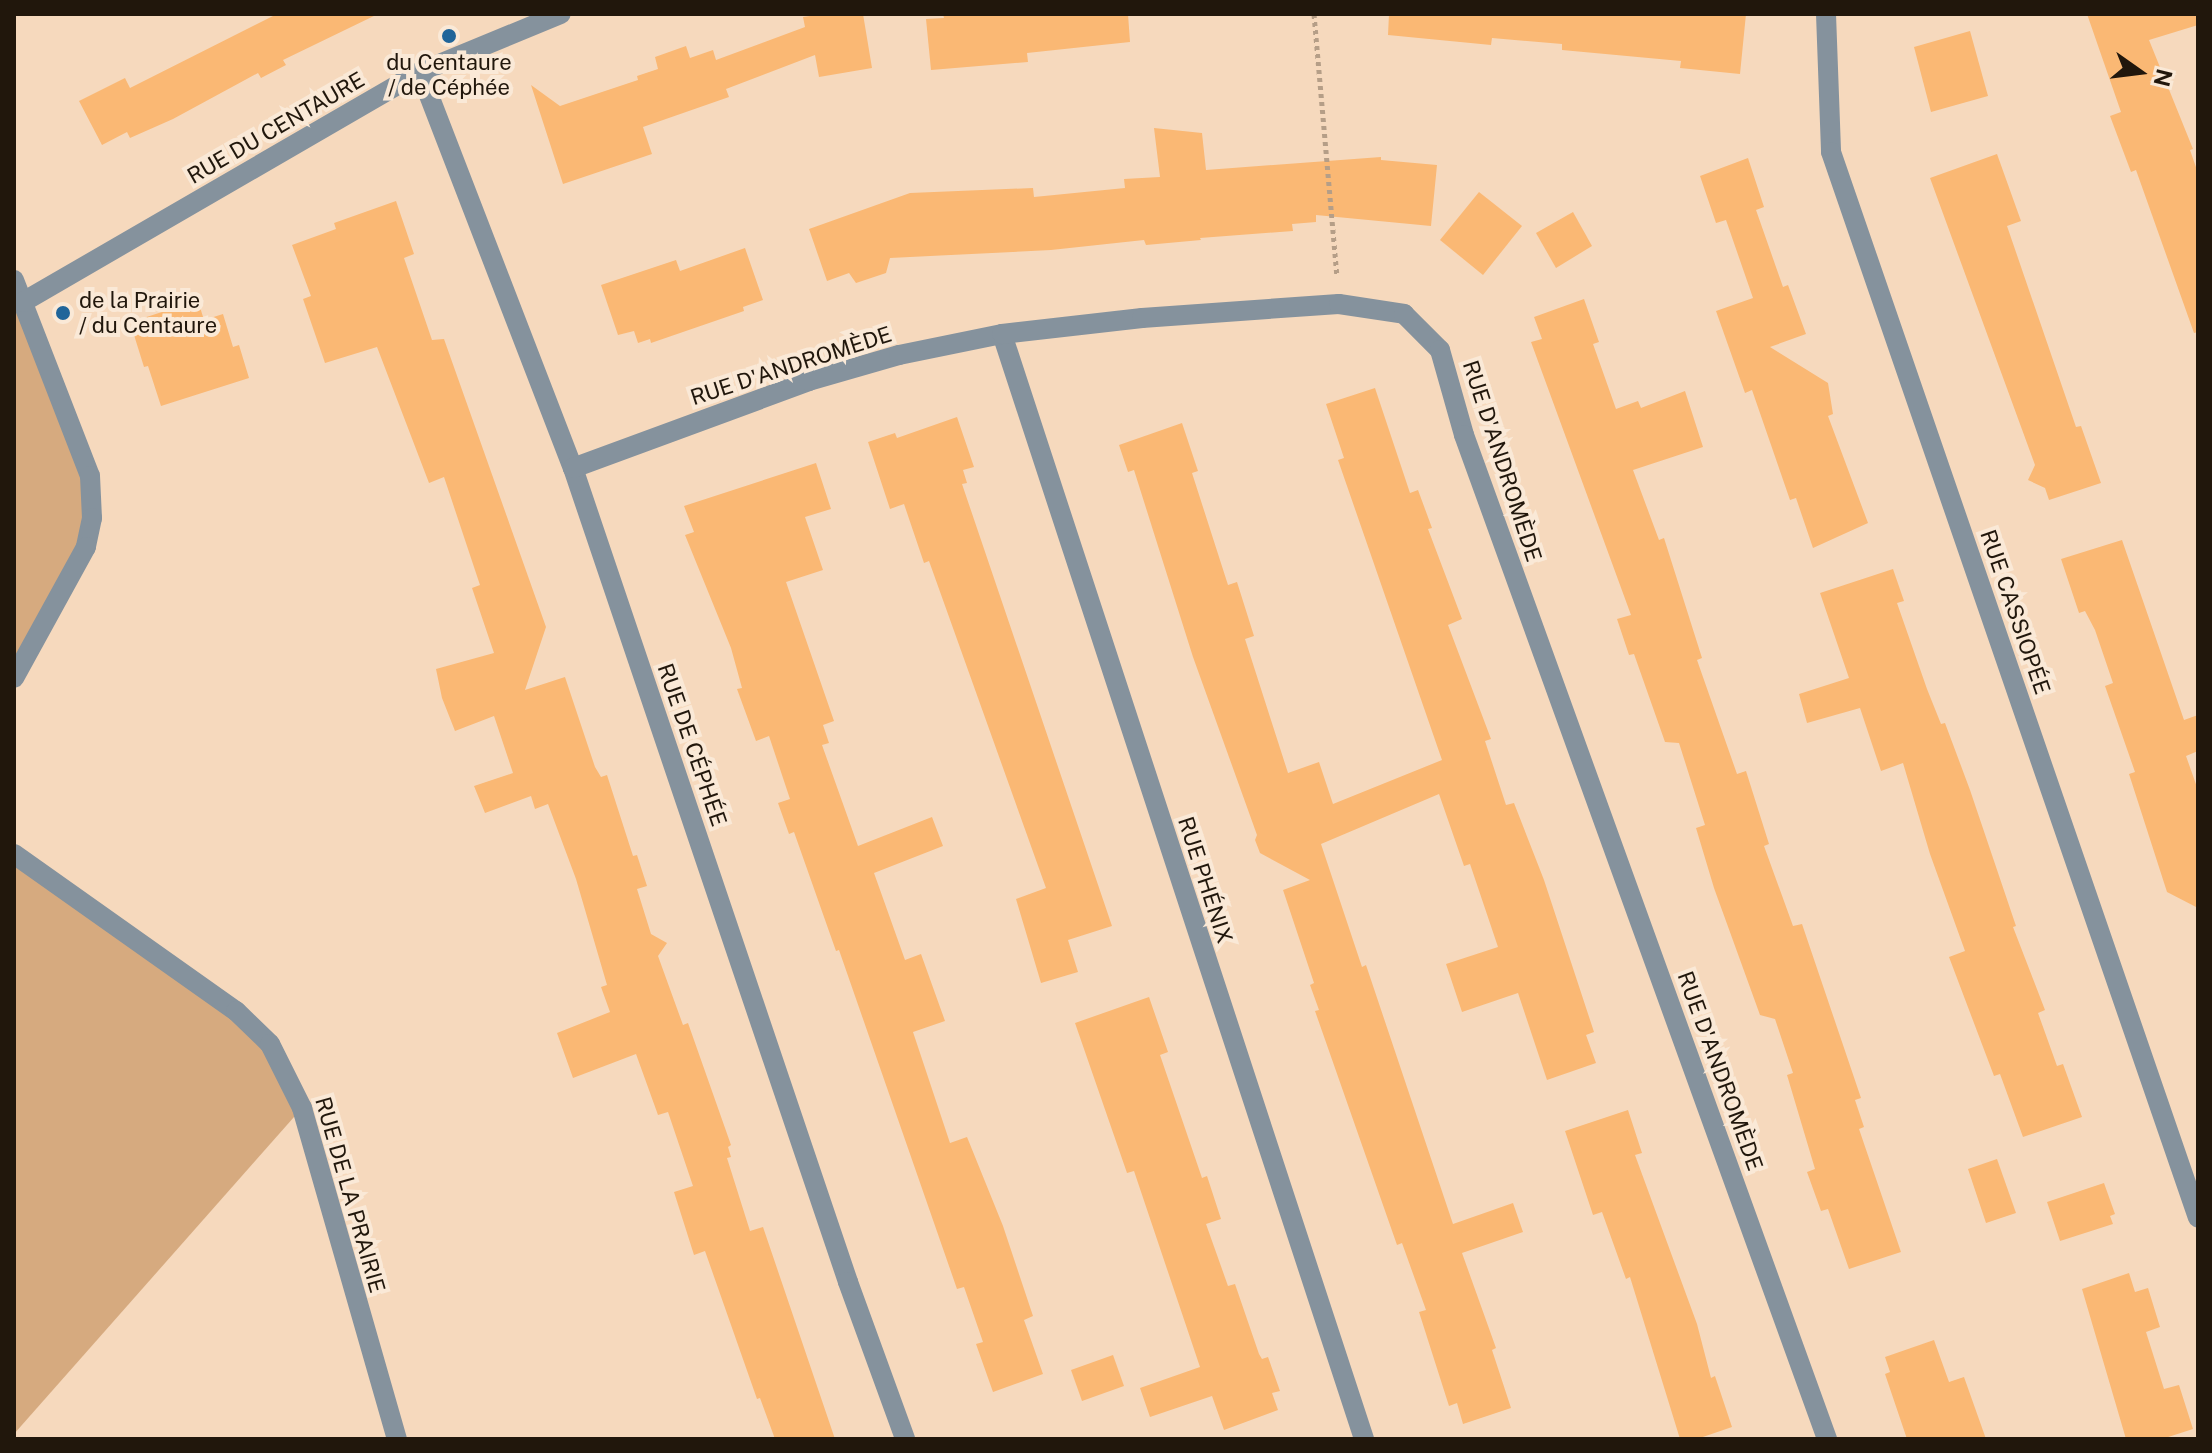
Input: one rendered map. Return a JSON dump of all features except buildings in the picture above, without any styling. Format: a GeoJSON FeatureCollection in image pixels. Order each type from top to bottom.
{"type":"FeatureCollection","features":[{"type":"Feature","properties":{"kind":"street","name":"RUE DU CENTAURE"},"geometry":{"type":"LineString","coordinates":[[23,302],[420,72],[561,14]]}},
{"type":"Feature","properties":{"kind":"street","name":"RUE CASSIOPÉE"},"geometry":{"type":"LineString","coordinates":[[1826,14],[1831,152],[2198,1218]]}},
{"type":"Feature","properties":{"kind":"street","name":"RUE DE CÉPHÉE"},"geometry":{"type":"LineString","coordinates":[[420,72],[573,468],[843,1267],[905,1439]]}},
{"type":"Feature","properties":{"kind":"street"},"geometry":{"type":"LineString","coordinates":[[14,280],[90,476],[92,518],[86,547],[14,678]]}},
{"type":"Feature","properties":{"kind":"street","name":"RUE D'ANDROMÈDE"},"geometry":{"type":"LineString","coordinates":[[573,468],[809,381],[899,355],[1002,334],[1142,318],[1339,304],[1404,314],[1440,350],[1464,435],[1827,1439]]}},
{"type":"Feature","properties":{"kind":"street","name":"RUE PHÉNIX"},"geometry":{"type":"LineString","coordinates":[[1002,334],[1364,1439]]}},
{"type":"Feature","properties":{"kind":"street","name":"RUE DE LA PRAIRIE"},"geometry":{"type":"LineString","coordinates":[[14,854],[236,1011],[270,1044],[302,1108],[397,1439]]}},
{"type":"Feature","properties":{"kind":"path"},"geometry":{"type":"LineString","coordinates":[[1314,14],[1339,304]]}},
{"type":"Feature","properties":{"kind":"shaded area"},"geometry":{"type":"Polygon","coordinates":[[[14,280],[90,476],[92,518],[14,678],[14,280]]]}},
{"type":"Feature","properties":{"kind":"shaded area"},"geometry":{"type":"Polygon","coordinates":[[[14,854],[236,1011],[302,1108],[14,1434],[14,854]]]}},
{"type":"Feature","properties":{"kind":"place","name":"du Centaure / de Céphée"},"geometry":{"type":"Point","coordinates":[449,36]}},
{"type":"Feature","properties":{"kind":"place","name":"de la Prairie / du Centaure"},"geometry":{"type":"Point","coordinates":[63,313]}}]}
